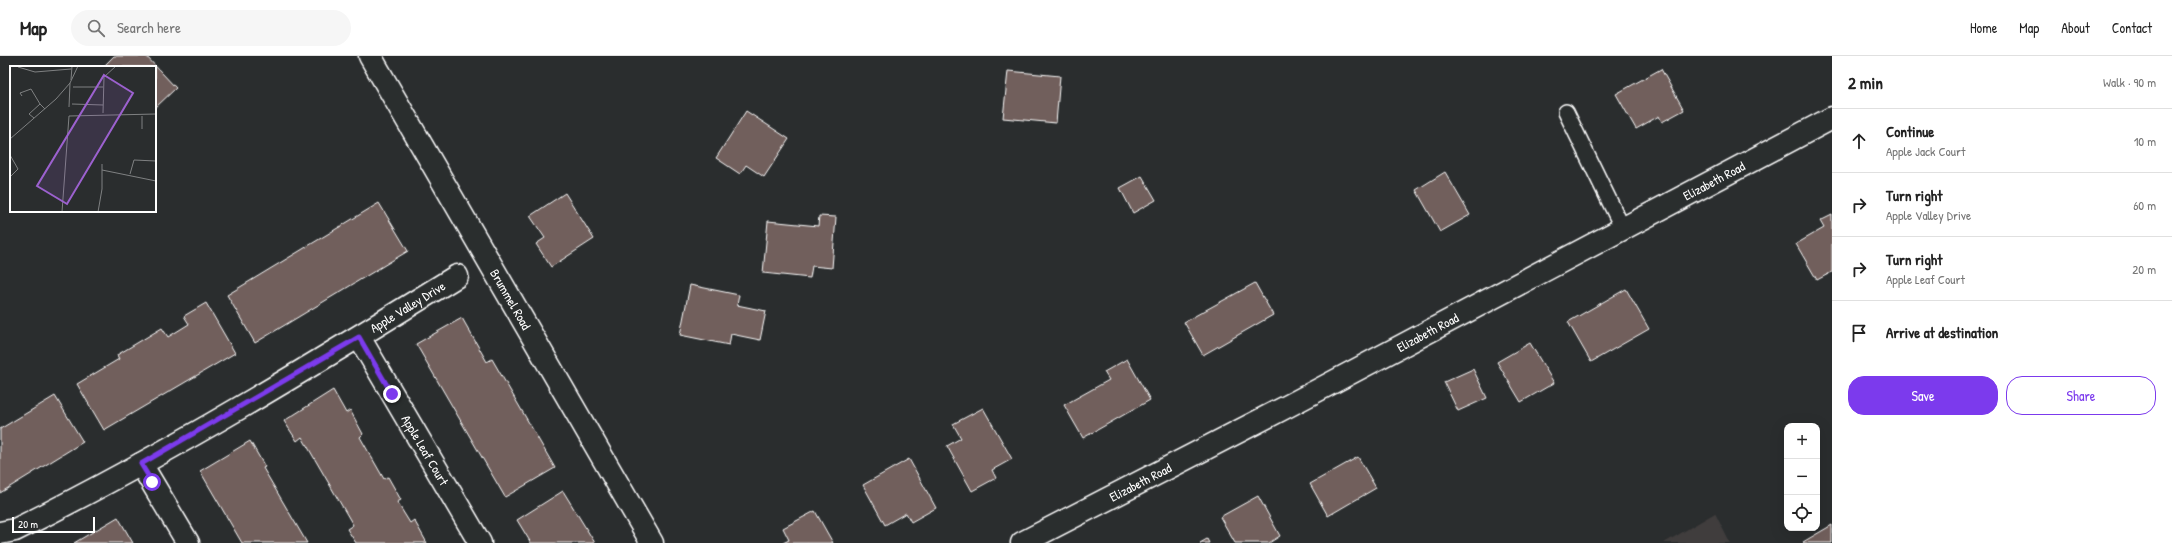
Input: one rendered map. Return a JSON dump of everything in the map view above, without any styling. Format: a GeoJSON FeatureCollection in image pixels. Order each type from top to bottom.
{"type":"FeatureCollection","features":[{"type":"Feature","properties":{"kind":"street","name":"Brummel Road"},"geometry":{"type":"LineString","coordinates":[[370,56],[652,543]]}},
{"type":"Feature","properties":{"kind":"street","name":"Elizabeth Road"},"geometry":{"type":"LineString","coordinates":[[1022,543],[1288,406],[1832,118]]}},
{"type":"Feature","properties":{"kind":"street","name":"Apple Valley Drive"},"geometry":{"type":"LineString","coordinates":[[0,533],[15,530],[141,464],[359,337],[457,276]]}},
{"type":"Feature","properties":{"kind":"street","name":"Apple Leaf Court"},"geometry":{"type":"LineString","coordinates":[[359,337],[480,543]]}},
{"type":"Feature","properties":{"kind":"street"},"geometry":{"type":"LineString","coordinates":[[141,464],[188,543]]}},
{"type":"Feature","properties":{"kind":"lane"},"geometry":{"type":"LineString","coordinates":[[1566,112],[1623,229]]}},
{"type":"Feature","properties":{"kind":"shaded area"},"geometry":{"type":"Polygon","coordinates":[[[1715,513],[1730,543],[1664,543],[1715,513]]]}},
{"type":"Feature","properties":{"kind":"building"},"geometry":{"type":"Polygon","coordinates":[[[114,56],[146,56],[155,66],[104,66],[114,56]]]}},
{"type":"Feature","properties":{"kind":"building"},"geometry":{"type":"Polygon","coordinates":[[[156,67],[176,88],[156,107],[156,67]]]}},
{"type":"Feature","properties":{"kind":"building"},"geometry":{"type":"Polygon","coordinates":[[[1661,69],[1684,110],[1662,122],[1659,116],[1636,129],[1616,94],[1661,69]]]}},
{"type":"Feature","properties":{"kind":"building"},"geometry":{"type":"Polygon","coordinates":[[[1008,71],[1060,76],[1056,123],[1003,118],[1008,71]]]}},
{"type":"Feature","properties":{"kind":"building"},"geometry":{"type":"Polygon","coordinates":[[[746,111],[789,139],[764,177],[746,165],[740,174],[716,158],[746,111]]]}},
{"type":"Feature","properties":{"kind":"building"},"geometry":{"type":"Polygon","coordinates":[[[1445,172],[1470,215],[1440,232],[1416,190],[1445,172]]]}},
{"type":"Feature","properties":{"kind":"building"},"geometry":{"type":"Polygon","coordinates":[[[1142,176],[1156,200],[1133,213],[1120,188],[1142,176]]]}},
{"type":"Feature","properties":{"kind":"building"},"geometry":{"type":"Polygon","coordinates":[[[565,193],[594,239],[551,267],[536,244],[545,238],[530,216],[565,193]]]}},
{"type":"Feature","properties":{"kind":"building"},"geometry":{"type":"Polygon","coordinates":[[[379,203],[408,251],[255,343],[227,295],[379,203]]]}},
{"type":"Feature","properties":{"kind":"building"},"geometry":{"type":"Polygon","coordinates":[[[1832,215],[1832,272],[1817,280],[1796,244],[1824,228],[1820,221],[1832,215]]]}},
{"type":"Feature","properties":{"kind":"building"},"geometry":{"type":"Polygon","coordinates":[[[819,216],[836,217],[832,268],[812,266],[810,278],[763,273],[768,221],[818,226],[819,216]]]}},
{"type":"Feature","properties":{"kind":"building"},"geometry":{"type":"Polygon","coordinates":[[[1255,283],[1273,315],[1203,355],[1184,322],[1255,283]]]}},
{"type":"Feature","properties":{"kind":"building"},"geometry":{"type":"Polygon","coordinates":[[[690,285],[739,295],[737,305],[766,311],[760,340],[731,334],[729,345],[680,335],[690,285]]]}},
{"type":"Feature","properties":{"kind":"building"},"geometry":{"type":"Polygon","coordinates":[[[1626,289],[1649,329],[1591,362],[1568,322],[1626,289]]]}},
{"type":"Feature","properties":{"kind":"building"},"geometry":{"type":"Polygon","coordinates":[[[206,303],[235,353],[104,430],[77,384],[119,359],[117,355],[162,328],[168,337],[189,324],[184,316],[206,303]]]}},
{"type":"Feature","properties":{"kind":"building"},"geometry":{"type":"Polygon","coordinates":[[[462,318],[487,362],[492,359],[555,468],[505,497],[416,344],[462,318]]]}},
{"type":"Feature","properties":{"kind":"building"},"geometry":{"type":"Polygon","coordinates":[[[1530,343],[1554,383],[1521,402],[1497,362],[1530,343]]]}},
{"type":"Feature","properties":{"kind":"building"},"geometry":{"type":"Polygon","coordinates":[[[1127,359],[1150,400],[1083,438],[1064,405],[1109,380],[1104,372],[1127,359]]]}},
{"type":"Feature","properties":{"kind":"building"},"geometry":{"type":"Polygon","coordinates":[[[1473,369],[1487,398],[1458,411],[1444,382],[1473,369]]]}},
{"type":"Feature","properties":{"kind":"building"},"geometry":{"type":"Polygon","coordinates":[[[333,390],[346,413],[350,410],[363,434],[360,437],[384,479],[388,477],[401,500],[397,502],[410,523],[414,520],[427,543],[356,543],[347,529],[353,525],[302,437],[297,441],[284,421],[333,390]]]}},
{"type":"Feature","properties":{"kind":"building"},"geometry":{"type":"Polygon","coordinates":[[[55,396],[83,442],[0,493],[0,429],[55,396]]]}},
{"type":"Feature","properties":{"kind":"building"},"geometry":{"type":"Polygon","coordinates":[[[983,408],[1012,459],[992,470],[996,478],[972,491],[947,446],[961,438],[953,424],[983,408]]]}},
{"type":"Feature","properties":{"kind":"building"},"geometry":{"type":"Polygon","coordinates":[[[250,441],[265,467],[263,468],[307,543],[242,543],[200,471],[250,441]]]}},
{"type":"Feature","properties":{"kind":"building"},"geometry":{"type":"Polygon","coordinates":[[[1358,457],[1376,488],[1328,516],[1310,484],[1358,457]]]}},
{"type":"Feature","properties":{"kind":"building"},"geometry":{"type":"Polygon","coordinates":[[[909,459],[936,508],[911,522],[906,513],[885,525],[863,485],[909,459]]]}},
{"type":"Feature","properties":{"kind":"building"},"geometry":{"type":"Polygon","coordinates":[[[563,491],[595,543],[531,543],[517,520],[563,491]]]}},
{"type":"Feature","properties":{"kind":"building"},"geometry":{"type":"Polygon","coordinates":[[[1258,496],[1280,536],[1269,543],[1235,543],[1220,517],[1258,496]]]}},
{"type":"Feature","properties":{"kind":"building"},"geometry":{"type":"Polygon","coordinates":[[[815,511],[833,543],[783,543],[789,540],[783,528],[815,511]]]}},
{"type":"Feature","properties":{"kind":"building"},"geometry":{"type":"Polygon","coordinates":[[[118,517],[133,543],[74,543],[118,517]]]}},
{"type":"Feature","properties":{"kind":"building"},"geometry":{"type":"Polygon","coordinates":[[[1832,525],[1832,543],[1803,542],[1832,525]]]}},
{"type":"Feature","properties":{"kind":"building"},"geometry":{"type":"Polygon","coordinates":[[[1207,539],[1209,543],[1200,543],[1207,539]]]}},
{"type":"Feature","properties":{"kind":"route"},"geometry":{"type":"LineString","coordinates":[[152,482],[141,464],[359,337],[392,394]]}}]}
